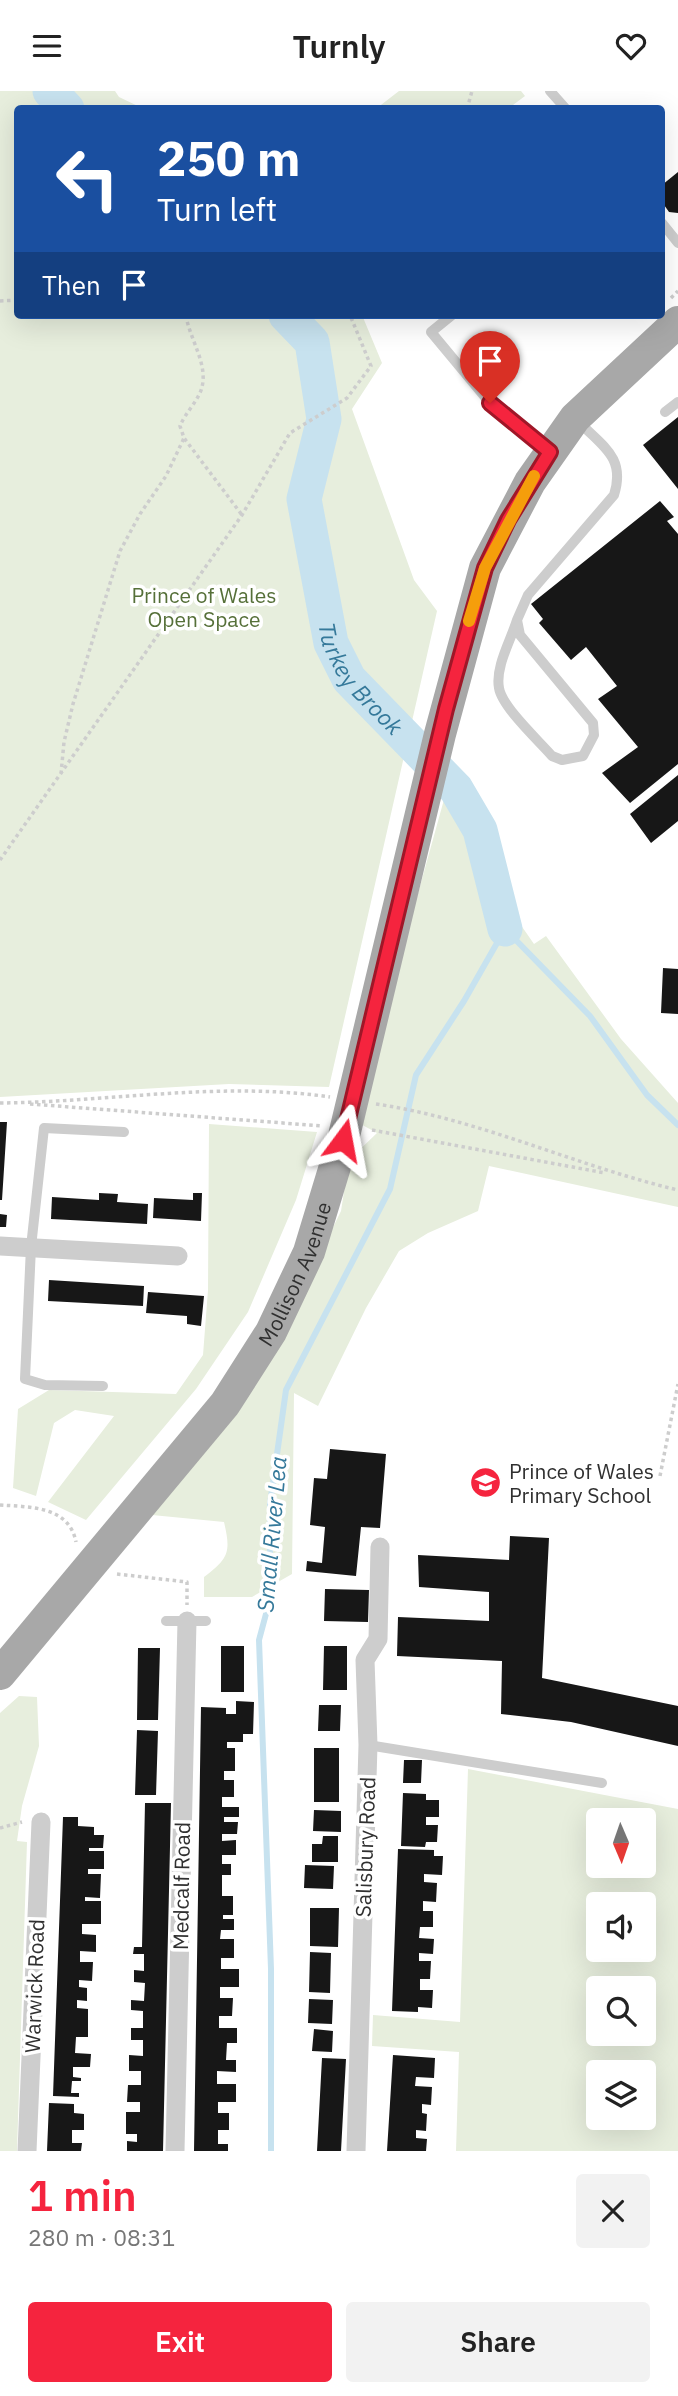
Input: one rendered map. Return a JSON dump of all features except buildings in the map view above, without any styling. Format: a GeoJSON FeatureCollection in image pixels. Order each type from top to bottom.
{"type":"FeatureCollection","features":[{"type":"Feature","properties":{"kind":"main road","name":"Mollison Avenue"},"geometry":{"type":"LineString","coordinates":[[0,1674],[225,1404],[271,1332],[309,1252],[343,1140],[440,734],[485,568],[508,520],[550,452],[575,418],[678,322]]}},
{"type":"Feature","properties":{"kind":"street"},"geometry":{"type":"LineString","coordinates":[[0,1246],[178,1256]]}},
{"type":"Feature","properties":{"kind":"street","name":"Salisbury Road"},"geometry":{"type":"LineString","coordinates":[[356,2151],[368,1745],[365,1660],[378,1639],[380,1547]]}},
{"type":"Feature","properties":{"kind":"street","name":"Medcalf Road"},"geometry":{"type":"LineString","coordinates":[[175,2151],[196,1621]]}},
{"type":"Feature","properties":{"kind":"street","name":"Warwick Road"},"geometry":{"type":"LineString","coordinates":[[27,2151],[41,1822]]}},
{"type":"Feature","properties":{"kind":"lane"},"geometry":{"type":"LineString","coordinates":[[551,91],[563,105]]}},
{"type":"Feature","properties":{"kind":"lane"},"geometry":{"type":"LineString","coordinates":[[665,227],[678,243]]}},
{"type":"Feature","properties":{"kind":"lane"},"geometry":{"type":"LineString","coordinates":[[447,319],[431,332],[495,409],[550,452]]}},
{"type":"Feature","properties":{"kind":"lane"},"geometry":{"type":"LineString","coordinates":[[665,412],[678,402]]}},
{"type":"Feature","properties":{"kind":"lane"},"geometry":{"type":"LineString","coordinates":[[517,620],[520,635],[593,723],[594,735],[583,756],[562,761],[552,756],[504,700],[499,688],[500,674],[517,620],[528,595],[614,495],[620,476],[615,459],[575,418]]}},
{"type":"Feature","properties":{"kind":"lane"},"geometry":{"type":"LineString","coordinates":[[103,1386],[45,1385],[24,1379],[31,1247],[44,1128],[124,1132]]}},
{"type":"Feature","properties":{"kind":"lane"},"geometry":{"type":"LineString","coordinates":[[166,1621],[196,1621]]}},
{"type":"Feature","properties":{"kind":"lane"},"geometry":{"type":"LineString","coordinates":[[368,1745],[602,1783]]}},
{"type":"Feature","properties":{"kind":"path"},"geometry":{"type":"LineString","coordinates":[[187,319],[203,377],[202,389],[187,409],[180,426],[184,438],[242,515]]}},
{"type":"Feature","properties":{"kind":"path"},"geometry":{"type":"LineString","coordinates":[[0,860],[242,515],[290,432],[307,419],[346,398],[371,366],[352,319]]}},
{"type":"Feature","properties":{"kind":"path"},"geometry":{"type":"LineString","coordinates":[[61,776],[64,742],[73,704],[120,551],[140,514],[166,476],[184,438]]}},
{"type":"Feature","properties":{"kind":"path"},"geometry":{"type":"LineString","coordinates":[[0,1103],[163,1093],[293,1094],[335,1098]]}},
{"type":"Feature","properties":{"kind":"path"},"geometry":{"type":"LineString","coordinates":[[14,1103],[333,1126]]}},
{"type":"Feature","properties":{"kind":"path"},"geometry":{"type":"LineString","coordinates":[[370,1103],[406,1108],[482,1130],[617,1176]]}},
{"type":"Feature","properties":{"kind":"path"},"geometry":{"type":"LineString","coordinates":[[365,1129],[678,1190]]}},
{"type":"Feature","properties":{"kind":"path"},"geometry":{"type":"LineString","coordinates":[[660,1476],[678,1384]]}},
{"type":"Feature","properties":{"kind":"path"},"geometry":{"type":"LineString","coordinates":[[0,1505],[34,1507],[55,1513],[71,1524],[77,1554],[112,1573],[187,1582],[196,1621]]}},
{"type":"Feature","properties":{"kind":"green space","name":"Prince of Wales Open Space"},"geometry":{"type":"Polygon","coordinates":[[[0,91],[115,91],[119,97],[136,105],[14,105],[14,319],[364,319],[382,363],[352,409],[414,580],[437,611],[329,1087],[229,1084],[0,1097],[0,91]]]}},
{"type":"Feature","properties":{"kind":"green space"},"geometry":{"type":"Polygon","coordinates":[[[399,91],[521,91],[525,96],[513,105],[381,105],[399,91]]]}},
{"type":"Feature","properties":{"kind":"green space"},"geometry":{"type":"Polygon","coordinates":[[[453,767],[472,790],[488,828],[509,908],[534,944],[546,936],[621,1039],[678,1103],[678,1207],[489,1166],[478,1211],[428,1233],[399,1251],[366,1308],[318,1406],[294,1393],[292,1574],[252,1597],[204,1597],[204,1577],[219,1565],[226,1554],[224,1522],[152,1515],[291,1313],[341,1211],[349,1160],[377,1133],[355,1121],[453,767]]]}},
{"type":"Feature","properties":{"kind":"green space"},"geometry":{"type":"Polygon","coordinates":[[[209,1124],[317,1132],[296,1200],[248,1312],[196,1389],[86,1520],[48,1502],[114,1416],[75,1410],[54,1423],[36,1496],[13,1488],[18,1409],[49,1390],[176,1394],[203,1355],[208,1290],[209,1124]]]}},
{"type":"Feature","properties":{"kind":"green space"},"geometry":{"type":"Polygon","coordinates":[[[19,1696],[37,1697],[39,1746],[22,1806],[17,1841],[27,1842],[17,2151],[0,2151],[0,1713],[19,1696]]]}},
{"type":"Feature","properties":{"kind":"green space"},"geometry":{"type":"Polygon","coordinates":[[[468,1769],[678,1809],[678,2151],[456,2151],[459,2052],[372,2046],[373,2015],[460,2022],[468,1769]]]}},
{"type":"Feature","properties":{"kind":"waterway","name":"Turkey Brook"},"geometry":{"type":"LineString","coordinates":[[50,91],[63,105]]}},
{"type":"Feature","properties":{"kind":"waterway","name":"Turkey Brook"},"geometry":{"type":"LineString","coordinates":[[290,319],[312,342],[324,419],[304,499],[331,643],[349,679],[456,789],[480,830],[505,929]]}},
{"type":"Feature","properties":{"kind":"waterway","name":"Small River Lea"},"geometry":{"type":"LineString","coordinates":[[271,2151],[271,1969],[259,1640],[270,1599],[270,1504],[286,1390],[390,1189],[416,1075],[464,1001],[505,929],[590,1016],[647,1095],[678,1125]]}},
{"type":"Feature","properties":{"kind":"slow traffic"},"geometry":{"type":"LineString","coordinates":[[469,621],[485,568],[508,520],[534,476]]}},
{"type":"Feature","properties":{"kind":"place","name":"Prince of Wales Primary School"},"geometry":{"type":"Point","coordinates":[486,1483]}},
{"type":"Feature","properties":{"kind":"route"},"geometry":{"type":"LineString","coordinates":[[343,1140],[446,709],[485,568],[508,520],[550,452],[533,441],[490,403]]}}]}
